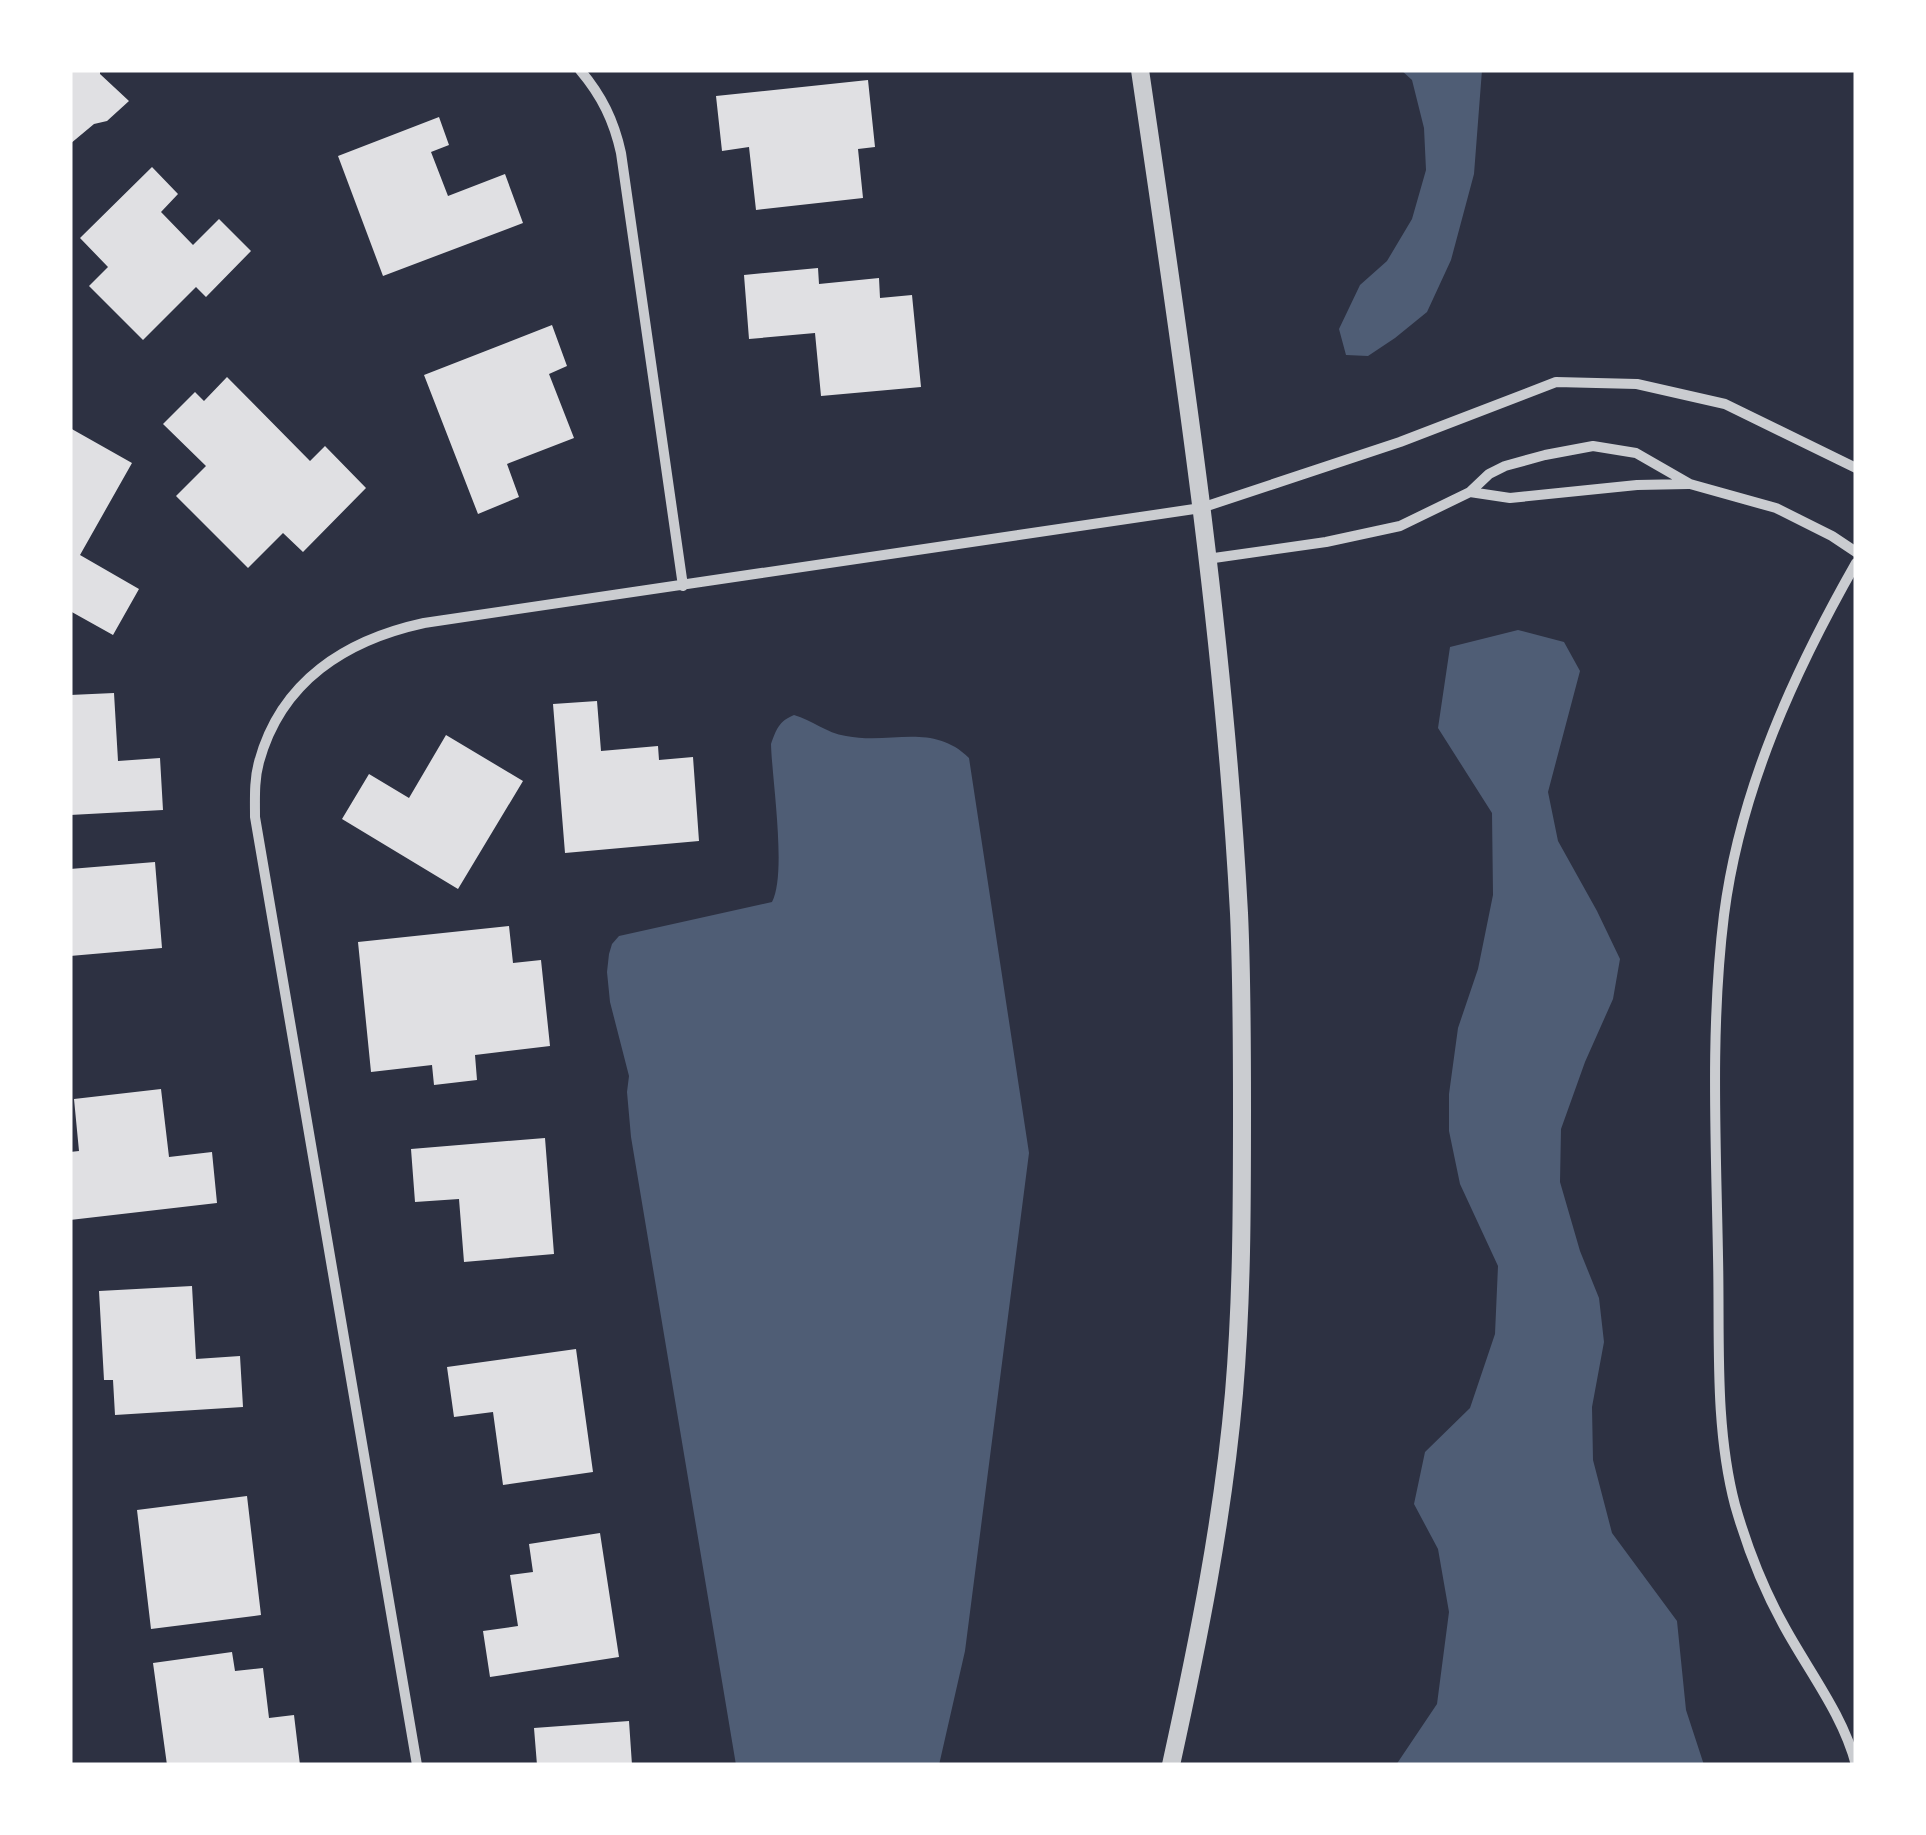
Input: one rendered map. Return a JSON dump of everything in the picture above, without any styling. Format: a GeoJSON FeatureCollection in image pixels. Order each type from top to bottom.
{"type":"FeatureCollection","features":[{"type":"Feature","properties":{"kind":"street"},"geometry":{"type":"LineString","coordinates":[[580,70],[608,110],[621,154],[683,586]]}},
{"type":"Feature","properties":{"kind":"street"},"geometry":{"type":"LineString","coordinates":[[1140,70],[1208,559],[1238,912],[1242,1006],[1242,1237],[1234,1391],[1227,1462],[1202,1612],[1171,1765]]}},
{"type":"Feature","properties":{"kind":"street"},"geometry":{"type":"LineString","coordinates":[[418,1765],[255,817],[258,764],[278,718],[315,672],[372,638],[424,623],[1201,508],[1400,442],[1556,382],[1637,384],[1725,404],[1856,468]]}},
{"type":"Feature","properties":{"kind":"street"},"geometry":{"type":"LineString","coordinates":[[1208,559],[1326,542],[1400,526],[1470,492],[1489,474],[1505,466],[1593,446],[1636,454],[1690,484],[1776,508],[1856,552]]}},
{"type":"Feature","properties":{"kind":"street"},"geometry":{"type":"LineString","coordinates":[[1470,492],[1510,498],[1638,485],[1690,484]]}},
{"type":"Feature","properties":{"kind":"street"},"geometry":{"type":"LineString","coordinates":[[1856,563],[1813,639],[1783,706],[1737,845],[1724,912],[1714,1054],[1721,1385],[1724,1444],[1734,1499],[1762,1584],[1840,1725],[1856,1764]]}},
{"type":"Feature","properties":{"kind":"water"},"geometry":{"type":"Polygon","coordinates":[[[1401,70],[1482,70],[1474,174],[1451,260],[1427,312],[1368,356],[1346,355],[1339,329],[1360,285],[1387,261],[1412,219],[1426,170],[1424,128],[1412,80],[1401,70]]]}},
{"type":"Feature","properties":{"kind":"water"},"geometry":{"type":"Polygon","coordinates":[[[1518,630],[1564,642],[1580,671],[1548,792],[1558,841],[1620,959],[1613,999],[1561,1129],[1560,1182],[1580,1251],[1599,1298],[1604,1342],[1592,1407],[1593,1460],[1612,1533],[1677,1621],[1686,1710],[1704,1765],[1396,1765],[1437,1704],[1449,1612],[1438,1549],[1414,1504],[1425,1452],[1470,1408],[1495,1334],[1498,1266],[1460,1184],[1449,1131],[1449,1094],[1458,1028],[1478,969],[1493,895],[1492,813],[1438,728],[1450,647],[1518,630]]]}},
{"type":"Feature","properties":{"kind":"water"},"geometry":{"type":"Polygon","coordinates":[[[794,715],[846,736],[941,741],[969,758],[1029,1153],[965,1651],[939,1765],[736,1765],[631,1137],[629,1076],[610,1002],[609,954],[619,936],[772,902],[779,849],[771,744],[779,726],[794,715]]]}},
{"type":"Feature","properties":{"kind":"building"},"geometry":{"type":"Polygon","coordinates":[[[70,70],[100,70],[129,101],[107,121],[94,124],[70,144],[70,70]]]}},
{"type":"Feature","properties":{"kind":"building"},"geometry":{"type":"Polygon","coordinates":[[[868,80],[875,147],[858,149],[863,198],[756,210],[749,147],[722,151],[716,96],[868,80]]]}},
{"type":"Feature","properties":{"kind":"building"},"geometry":{"type":"Polygon","coordinates":[[[439,117],[449,145],[431,152],[448,196],[505,174],[523,223],[383,276],[338,156],[439,117]]]}},
{"type":"Feature","properties":{"kind":"building"},"geometry":{"type":"Polygon","coordinates":[[[152,167],[178,194],[161,212],[193,245],[219,219],[251,251],[206,297],[196,287],[143,340],[89,286],[108,267],[80,238],[152,167]]]}},
{"type":"Feature","properties":{"kind":"building"},"geometry":{"type":"Polygon","coordinates":[[[818,268],[819,284],[879,278],[880,298],[912,295],[921,387],[821,396],[815,333],[749,339],[744,275],[818,268]]]}},
{"type":"Feature","properties":{"kind":"building"},"geometry":{"type":"Polygon","coordinates":[[[552,325],[567,366],[549,374],[574,438],[507,464],[519,497],[478,514],[424,375],[552,325]]]}},
{"type":"Feature","properties":{"kind":"building"},"geometry":{"type":"Polygon","coordinates":[[[227,377],[310,461],[325,446],[366,488],[303,552],[283,533],[248,568],[176,496],[206,466],[163,424],[195,392],[204,401],[227,377]]]}},
{"type":"Feature","properties":{"kind":"building"},"geometry":{"type":"Polygon","coordinates":[[[70,428],[132,463],[80,555],[139,589],[113,635],[70,611],[70,428]]]}},
{"type":"Feature","properties":{"kind":"building"},"geometry":{"type":"Polygon","coordinates":[[[114,693],[118,761],[160,758],[163,810],[70,815],[70,695],[114,693]]]}},
{"type":"Feature","properties":{"kind":"building"},"geometry":{"type":"Polygon","coordinates":[[[597,701],[601,751],[658,746],[659,760],[693,757],[699,841],[565,853],[553,704],[597,701]]]}},
{"type":"Feature","properties":{"kind":"building"},"geometry":{"type":"Polygon","coordinates":[[[446,735],[523,781],[458,889],[342,819],[369,774],[409,798],[446,735]]]}},
{"type":"Feature","properties":{"kind":"building"},"geometry":{"type":"Polygon","coordinates":[[[155,862],[162,948],[70,956],[70,869],[155,862]]]}},
{"type":"Feature","properties":{"kind":"building"},"geometry":{"type":"Polygon","coordinates":[[[509,926],[513,963],[541,960],[550,1046],[475,1055],[477,1080],[434,1085],[432,1065],[371,1072],[358,942],[509,926]]]}},
{"type":"Feature","properties":{"kind":"building"},"geometry":{"type":"Polygon","coordinates":[[[161,1089],[169,1157],[212,1152],[217,1203],[70,1220],[70,1152],[79,1151],[74,1099],[161,1089]]]}},
{"type":"Feature","properties":{"kind":"building"},"geometry":{"type":"Polygon","coordinates":[[[545,1138],[554,1254],[464,1262],[459,1199],[415,1202],[411,1149],[545,1138]]]}},
{"type":"Feature","properties":{"kind":"building"},"geometry":{"type":"Polygon","coordinates":[[[192,1286],[196,1359],[240,1356],[243,1407],[115,1415],[113,1380],[104,1380],[99,1291],[192,1286]]]}},
{"type":"Feature","properties":{"kind":"building"},"geometry":{"type":"Polygon","coordinates":[[[576,1349],[593,1472],[503,1485],[493,1412],[454,1417],[447,1367],[576,1349]]]}},
{"type":"Feature","properties":{"kind":"building"},"geometry":{"type":"Polygon","coordinates":[[[247,1496],[261,1615],[151,1629],[137,1510],[247,1496]]]}},
{"type":"Feature","properties":{"kind":"building"},"geometry":{"type":"Polygon","coordinates":[[[600,1533],[619,1657],[490,1677],[483,1631],[518,1626],[510,1575],[533,1572],[529,1544],[600,1533]]]}},
{"type":"Feature","properties":{"kind":"building"},"geometry":{"type":"Polygon","coordinates":[[[232,1652],[235,1671],[263,1668],[269,1718],[294,1715],[300,1765],[167,1765],[153,1663],[232,1652]]]}},
{"type":"Feature","properties":{"kind":"building"},"geometry":{"type":"Polygon","coordinates":[[[629,1721],[632,1765],[537,1765],[534,1728],[629,1721]]]}}]}
